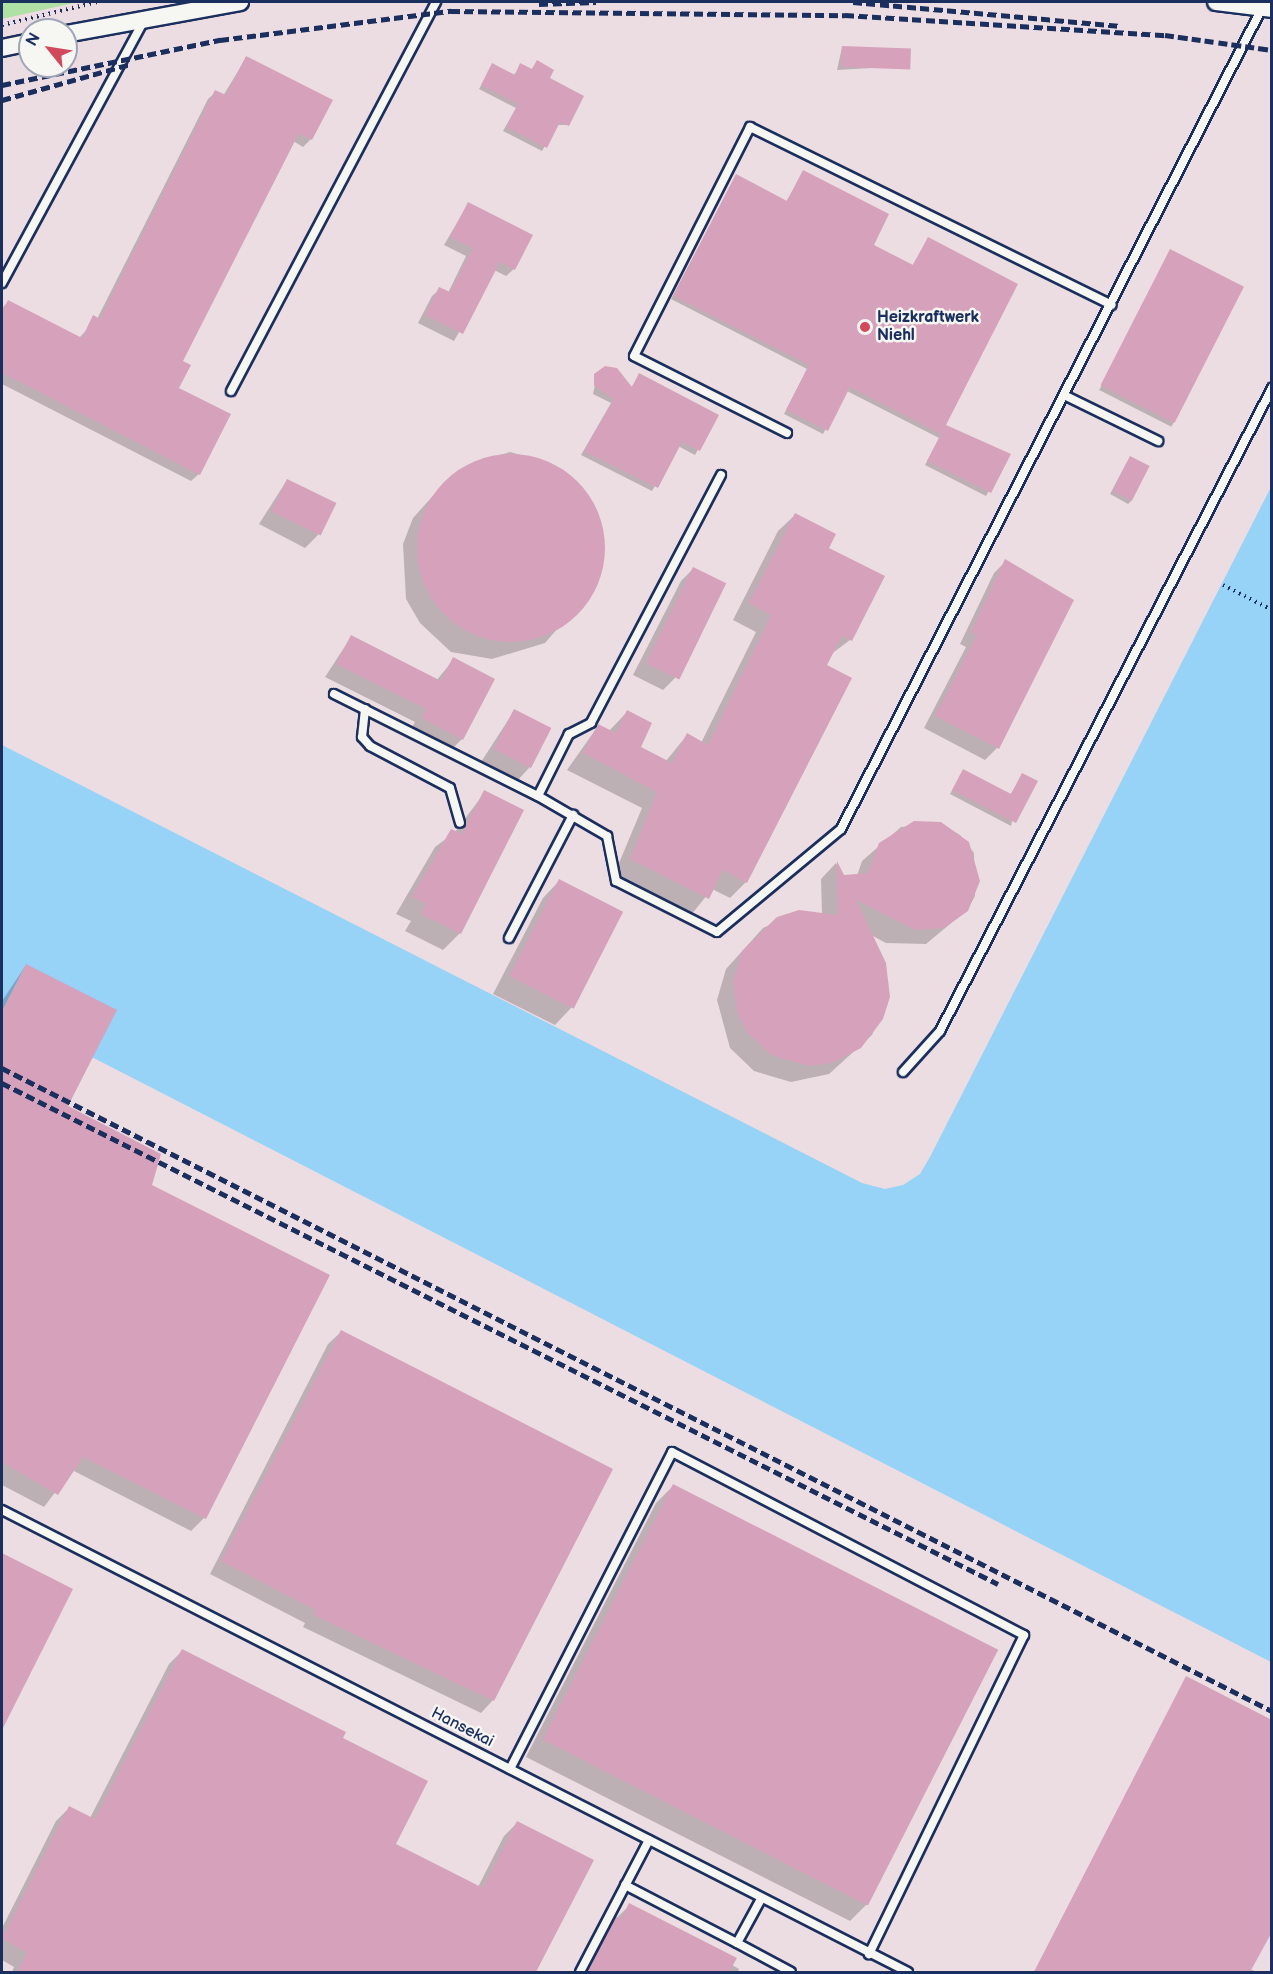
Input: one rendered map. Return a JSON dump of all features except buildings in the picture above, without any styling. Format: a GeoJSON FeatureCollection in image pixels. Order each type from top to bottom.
{"type":"FeatureCollection","features":[{"type":"Feature","properties":{"kind":"street"},"geometry":{"type":"LineString","coordinates":[[78,32],[240,2]]}},
{"type":"Feature","properties":{"kind":"street"},"geometry":{"type":"LineString","coordinates":[[1216,2],[1267,8]]}},
{"type":"Feature","properties":{"kind":"street"},"geometry":{"type":"LineString","coordinates":[[2,48],[18,45]]}},
{"type":"Feature","properties":{"kind":"lane"},"geometry":{"type":"LineString","coordinates":[[231,391],[436,2]]}},
{"type":"Feature","properties":{"kind":"lane"},"geometry":{"type":"LineString","coordinates":[[334,694],[538,796],[607,836],[616,881],[717,932],[842,829],[1064,395],[1267,8]]}},
{"type":"Feature","properties":{"kind":"lane"},"geometry":{"type":"LineString","coordinates":[[2,283],[144,20]]}},
{"type":"Feature","properties":{"kind":"lane"},"geometry":{"type":"LineString","coordinates":[[787,433],[634,356],[750,127],[1112,305]]}},
{"type":"Feature","properties":{"kind":"lane"},"geometry":{"type":"LineString","coordinates":[[903,1072],[940,1031],[1272,388]]}},
{"type":"Feature","properties":{"kind":"lane"},"geometry":{"type":"LineString","coordinates":[[1064,395],[1158,441]]}},
{"type":"Feature","properties":{"kind":"lane"},"geometry":{"type":"LineString","coordinates":[[538,796],[570,734],[591,723],[721,475]]}},
{"type":"Feature","properties":{"kind":"lane"},"geometry":{"type":"LineString","coordinates":[[365,709],[362,737],[370,746],[450,788],[460,823]]}},
{"type":"Feature","properties":{"kind":"lane"},"geometry":{"type":"LineString","coordinates":[[509,938],[573,815]]}},
{"type":"Feature","properties":{"kind":"lane"},"geometry":{"type":"LineString","coordinates":[[510,1769],[672,1452],[1024,1635],[869,1954]]}},
{"type":"Feature","properties":{"kind":"lane","name":"Hansekai"},"geometry":{"type":"LineString","coordinates":[[2,1510],[908,1972]]}},
{"type":"Feature","properties":{"kind":"lane"},"geometry":{"type":"LineString","coordinates":[[580,1972],[649,1840]]}},
{"type":"Feature","properties":{"kind":"lane"},"geometry":{"type":"LineString","coordinates":[[625,1885],[791,1972]]}},
{"type":"Feature","properties":{"kind":"lane"},"geometry":{"type":"LineString","coordinates":[[737,1943],[761,1899]]}},
{"type":"Feature","properties":{"kind":"path"},"geometry":{"type":"LineString","coordinates":[[2,25],[96,2]]}},
{"type":"Feature","properties":{"kind":"path"},"geometry":{"type":"LineString","coordinates":[[1222,585],[1272,610]]}},
{"type":"Feature","properties":{"kind":"green space"},"geometry":{"type":"Polygon","coordinates":[[[2,2],[78,2],[2,19],[2,2]]]}},
{"type":"Feature","properties":{"kind":"water"},"geometry":{"type":"Polygon","coordinates":[[[1271,487],[1271,1662],[2,1011],[2,745],[862,1183],[885,1189],[903,1185],[920,1174],[930,1157],[1271,487]]]}},
{"type":"Feature","properties":{"kind":"railway"},"geometry":{"type":"LineString","coordinates":[[539,4],[596,2]]}},
{"type":"Feature","properties":{"kind":"railway"},"geometry":{"type":"LineString","coordinates":[[853,2],[1121,26]]}},
{"type":"Feature","properties":{"kind":"railway"},"geometry":{"type":"LineString","coordinates":[[2,85],[220,40],[451,11],[845,15],[1165,35],[1272,50]]}},
{"type":"Feature","properties":{"kind":"railway"},"geometry":{"type":"LineString","coordinates":[[2,100],[131,64]]}},
{"type":"Feature","properties":{"kind":"railway"},"geometry":{"type":"LineString","coordinates":[[2,1068],[1272,1711]]}},
{"type":"Feature","properties":{"kind":"railway"},"geometry":{"type":"LineString","coordinates":[[2,1083],[998,1584]]}},
{"type":"Feature","properties":{"kind":"place","name":"Heizkraftwerk Niehl"},"geometry":{"type":"Point","coordinates":[865,327]}}]}
